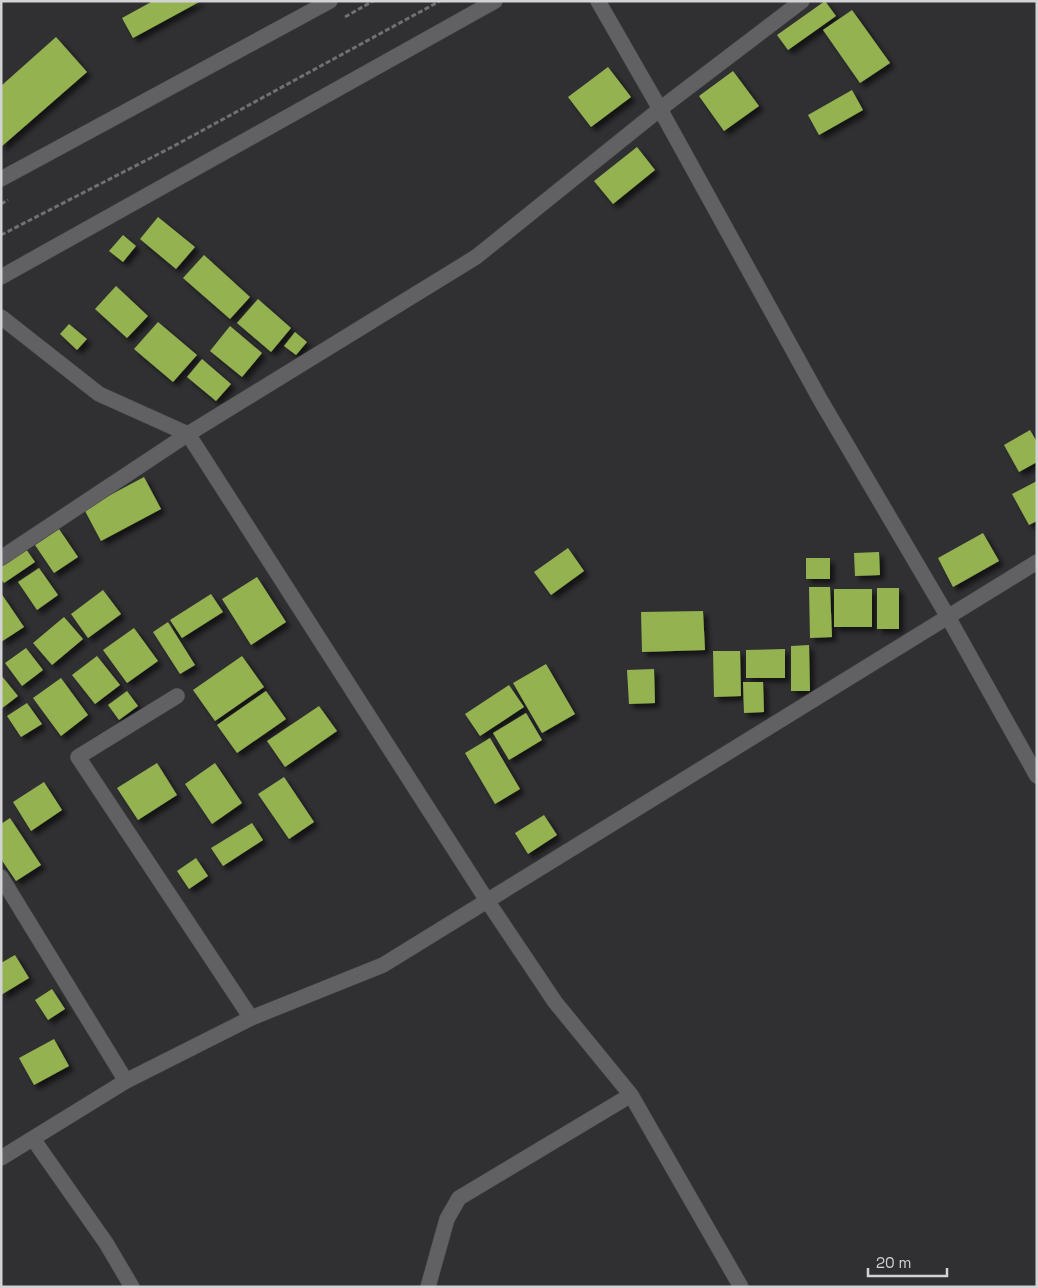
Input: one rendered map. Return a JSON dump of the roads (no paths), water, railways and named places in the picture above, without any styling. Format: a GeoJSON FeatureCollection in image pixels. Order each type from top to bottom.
{"type":"FeatureCollection","features":[{"type":"Feature","properties":{"kind":"street"},"geometry":{"type":"LineString","coordinates":[[1,179],[330,1]]}},
{"type":"Feature","properties":{"kind":"street"},"geometry":{"type":"LineString","coordinates":[[1,277],[495,1]]}},
{"type":"Feature","properties":{"kind":"street"},"geometry":{"type":"LineString","coordinates":[[598,1],[660,109],[821,401],[948,617],[1037,776]]}},
{"type":"Feature","properties":{"kind":"street"},"geometry":{"type":"LineString","coordinates":[[1,558],[188,434],[476,257],[660,109],[802,1]]}},
{"type":"Feature","properties":{"kind":"street"},"geometry":{"type":"LineString","coordinates":[[1,317],[99,394],[188,434],[488,902],[555,1002],[631,1096],[742,1287]]}},
{"type":"Feature","properties":{"kind":"street"},"geometry":{"type":"LineString","coordinates":[[1,1158],[126,1081],[251,1018],[383,965],[1037,562]]}},
{"type":"Feature","properties":{"kind":"street"},"geometry":{"type":"LineString","coordinates":[[177,696],[78,757],[251,1018]]}},
{"type":"Feature","properties":{"kind":"street"},"geometry":{"type":"LineString","coordinates":[[1,878],[126,1081]]}},
{"type":"Feature","properties":{"kind":"street"},"geometry":{"type":"LineString","coordinates":[[428,1287],[447,1219],[459,1198],[631,1096]]}},
{"type":"Feature","properties":{"kind":"street"},"geometry":{"type":"LineString","coordinates":[[32,1139],[106,1243],[132,1287]]}}]}
